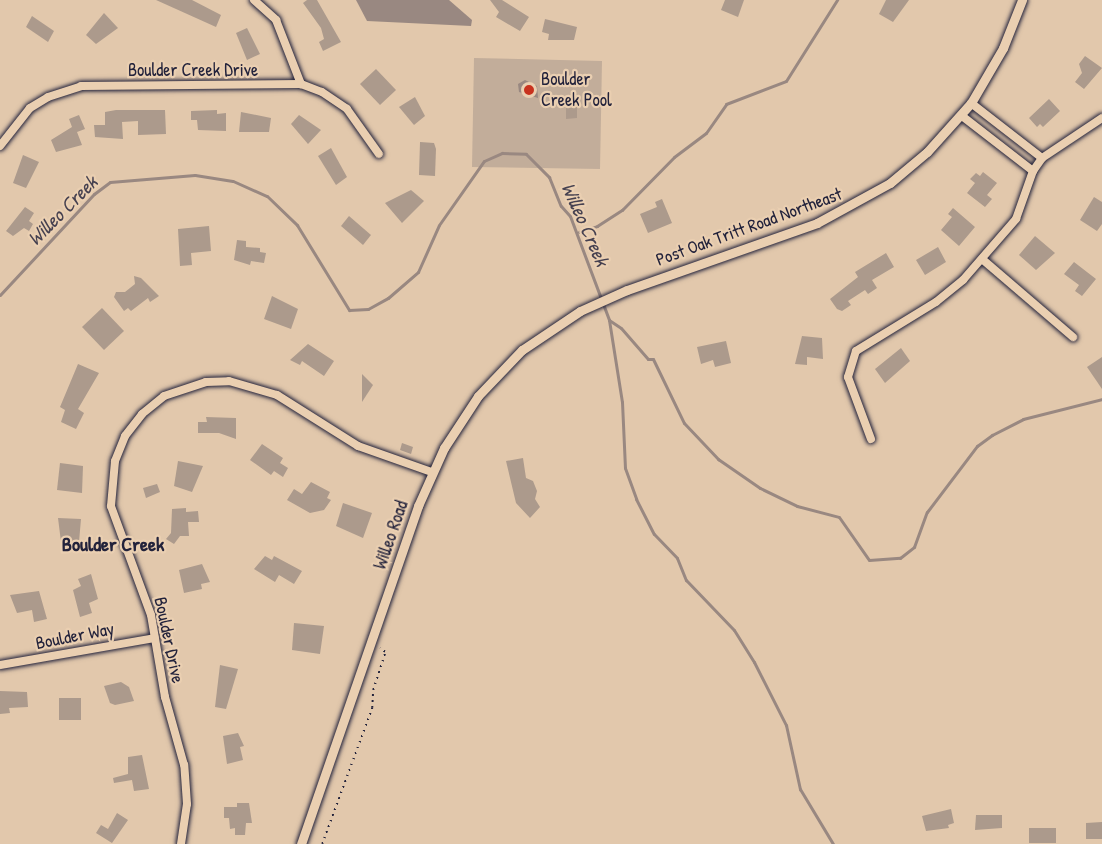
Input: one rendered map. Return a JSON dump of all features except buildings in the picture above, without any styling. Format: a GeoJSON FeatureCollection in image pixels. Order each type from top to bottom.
{"type":"FeatureCollection","features":[{"type":"Feature","properties":{"kind":"street"},"geometry":{"type":"LineString","coordinates":[[254,0],[276,20],[301,84]]}},
{"type":"Feature","properties":{"kind":"street","name":"Post Oak Tritt Road Northeast"},"geometry":{"type":"LineString","coordinates":[[604,300],[850,208],[900,176],[962,116],[1003,48],[1022,0]]}},
{"type":"Feature","properties":{"kind":"street","name":"Boulder Creek Drive"},"geometry":{"type":"LineString","coordinates":[[0,146],[30,108],[48,97],[81,86],[301,84],[322,92],[347,109],[379,154]]}},
{"type":"Feature","properties":{"kind":"street"},"geometry":{"type":"LineString","coordinates":[[971,103],[1042,158]]}},
{"type":"Feature","properties":{"kind":"street"},"geometry":{"type":"LineString","coordinates":[[962,116],[1033,171]]}},
{"type":"Feature","properties":{"kind":"street"},"geometry":{"type":"LineString","coordinates":[[871,439],[848,377],[856,351],[936,302],[982,259],[1021,212],[1033,171],[1042,158],[1102,118]]}},
{"type":"Feature","properties":{"kind":"street"},"geometry":{"type":"LineString","coordinates":[[982,259],[1073,337]]}},
{"type":"Feature","properties":{"kind":"street","name":"Willeo Road"},"geometry":{"type":"LineString","coordinates":[[301,844],[432,472],[478,396],[522,350],[558,324],[604,300]]}},
{"type":"Feature","properties":{"kind":"street","name":"Boulder Drive"},"geometry":{"type":"LineString","coordinates":[[182,844],[186,784],[146,596],[114,523],[110,488],[115,461],[125,436],[142,414],[164,396],[206,382],[252,385],[277,395],[358,446],[432,472]]}},
{"type":"Feature","properties":{"kind":"street","name":"Boulder Way"},"geometry":{"type":"LineString","coordinates":[[0,665],[155,638]]}},
{"type":"Feature","properties":{"kind":"path"},"geometry":{"type":"LineString","coordinates":[[322,844],[372,708],[373,690],[385,652],[370,645]]}},
{"type":"Feature","properties":{"kind":"shaded area"},"geometry":{"type":"Polygon","coordinates":[[[356,0],[449,0],[472,20],[471,26],[367,21],[356,0]]]}},
{"type":"Feature","properties":{"kind":"shaded area"},"geometry":{"type":"Polygon","coordinates":[[[474,58],[602,61],[600,169],[472,167],[474,58]]]}},
{"type":"Feature","properties":{"kind":"shaded area","name":"Boulder Creek Pool"},"geometry":{"type":"Polygon","coordinates":[[[525,80],[537,86],[538,98],[519,92],[518,84],[525,80]]]}},
{"type":"Feature","properties":{"kind":"waterway"},"geometry":{"type":"LineString","coordinates":[[579,232],[597,226],[622,210],[674,157],[706,133],[726,104],[786,81],[837,0]]}},
{"type":"Feature","properties":{"kind":"waterway","name":"Willeo Creek"},"geometry":{"type":"LineString","coordinates":[[0,295],[94,194],[110,182],[195,175],[233,181],[267,196],[297,225],[349,310],[368,309],[388,298],[418,272],[439,225],[484,161],[502,153],[526,154],[549,177],[561,206],[570,216],[609,320],[621,328],[648,359],[653,359],[684,423],[718,459],[760,488],[797,506],[839,517],[869,560],[900,558],[914,547],[927,512],[977,446],[992,435],[1023,419],[1102,399]]}},
{"type":"Feature","properties":{"kind":"waterway"},"geometry":{"type":"LineString","coordinates":[[609,320],[622,402],[625,468],[636,499],[654,534],[677,558],[686,580],[734,630],[754,662],[786,725],[800,789],[833,844]]}},
{"type":"Feature","properties":{"kind":"place","name":"Boulder Creek Pool"},"geometry":{"type":"Point","coordinates":[529,90]}},
{"type":"Feature","properties":{"kind":"district","name":"Boulder Creek"},"geometry":{"type":"Point","coordinates":[113,543]}}]}
